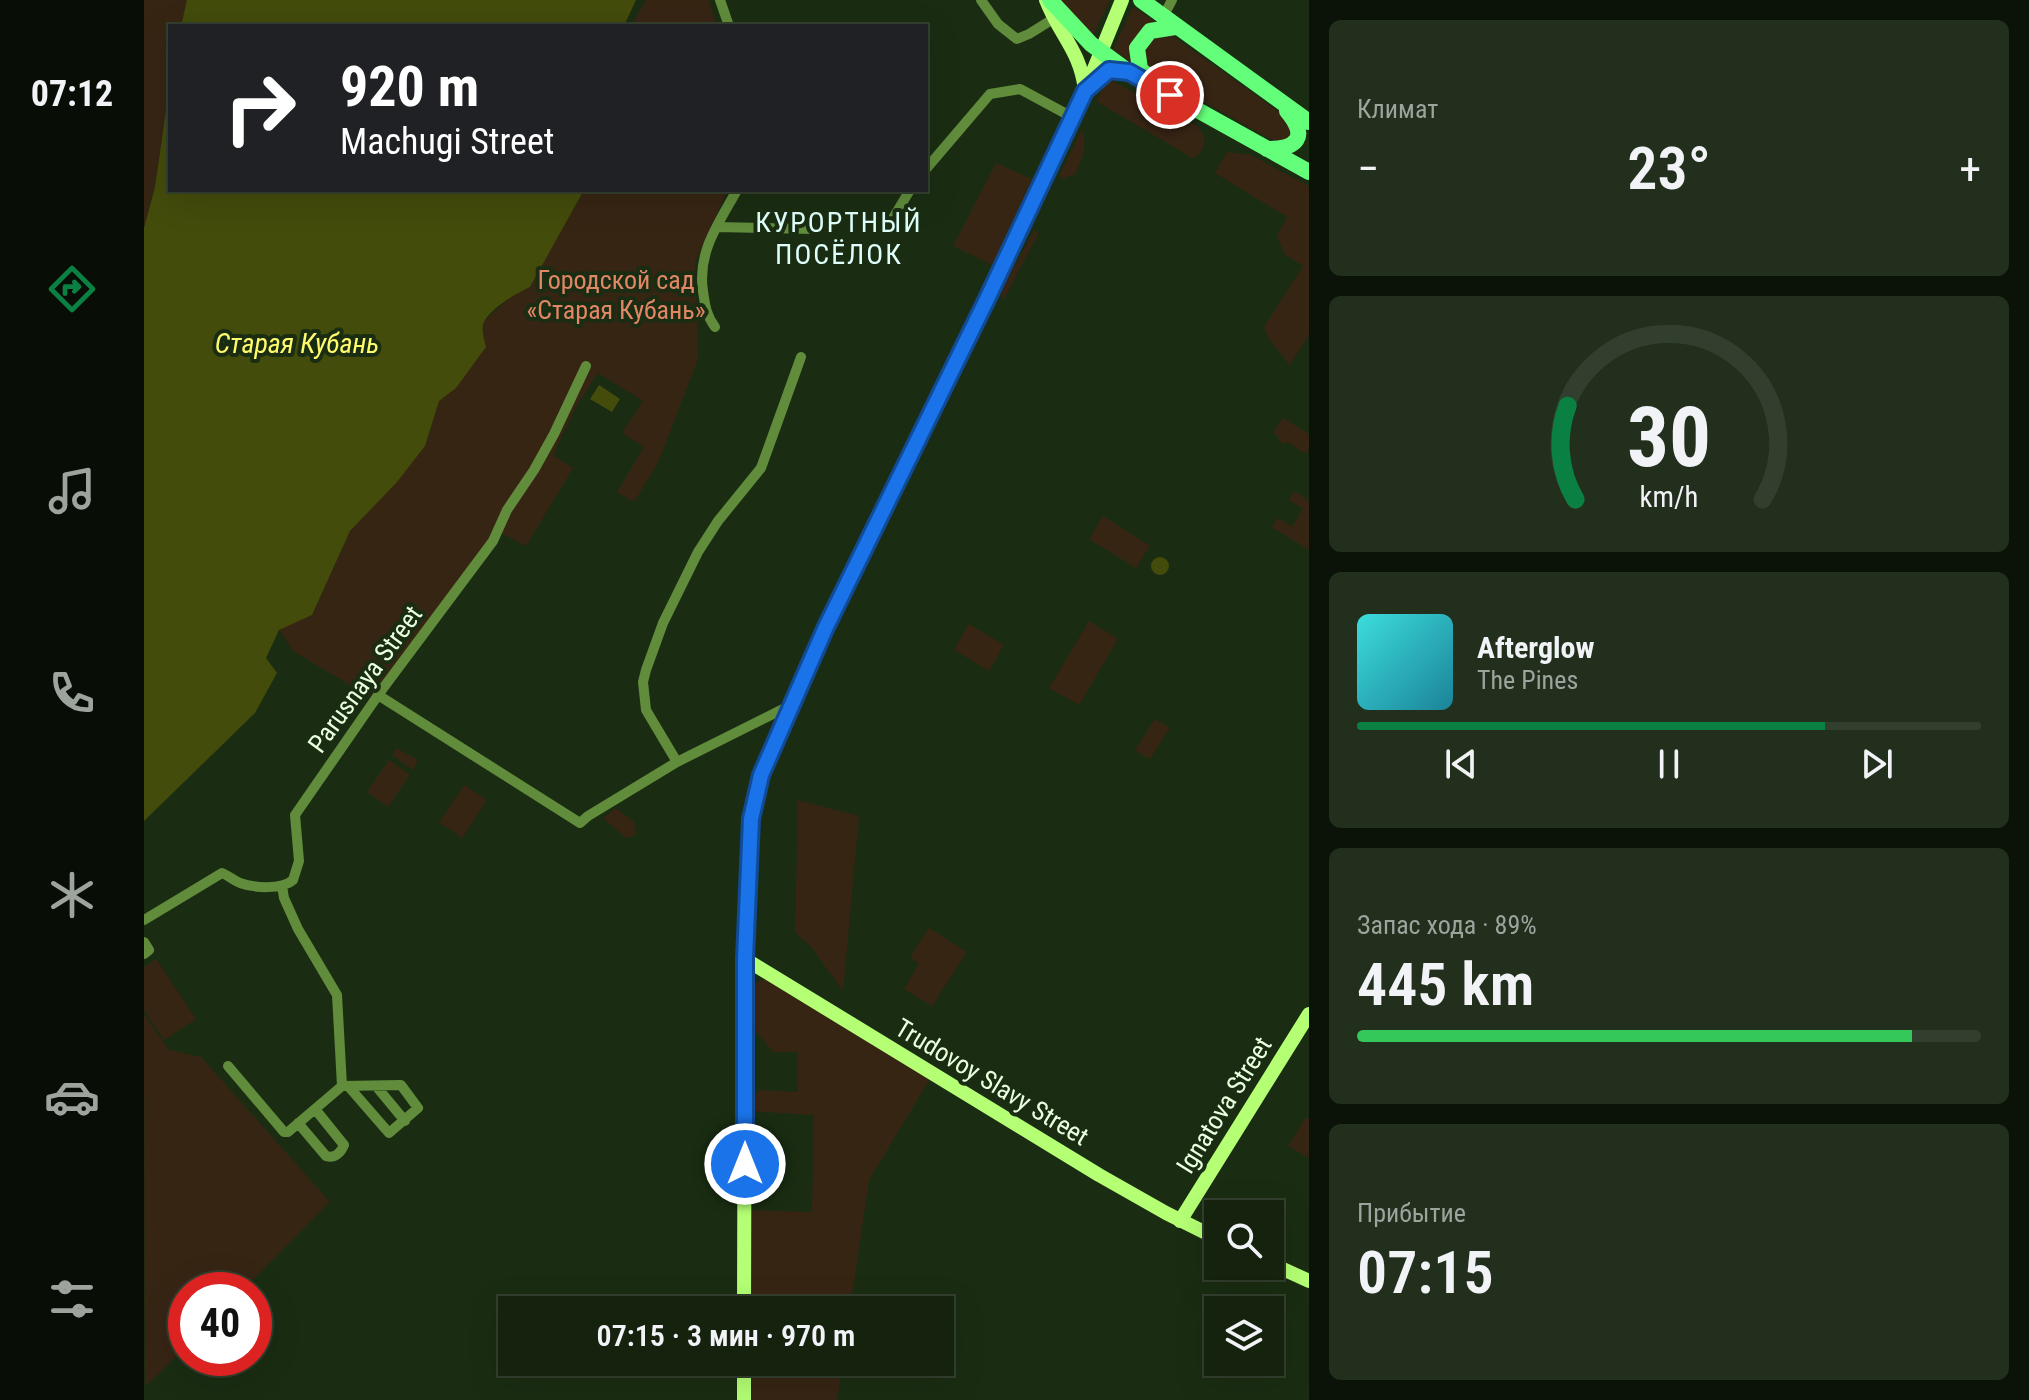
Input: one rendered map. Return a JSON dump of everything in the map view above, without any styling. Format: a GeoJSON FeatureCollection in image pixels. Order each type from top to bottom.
{"type":"FeatureCollection","features":[{"type":"Feature","properties":{"kind":"main road"},"geometry":{"type":"LineString","coordinates":[[1048,0],[1101,53],[1129,72],[1309,172]]}},
{"type":"Feature","properties":{"kind":"main road"},"geometry":{"type":"LineString","coordinates":[[1141,0],[1309,122]]}},
{"type":"Feature","properties":{"kind":"main road"},"geometry":{"type":"LineString","coordinates":[[1169,22],[1150,31],[1137,48],[1138,59],[1140,69],[1179,100]]}},
{"type":"Feature","properties":{"kind":"main road"},"geometry":{"type":"LineString","coordinates":[[1267,149],[1291,146],[1300,133],[1297,124],[1274,97]]}},
{"type":"Feature","properties":{"kind":"street"},"geometry":{"type":"LineString","coordinates":[[720,0],[728,24]]}},
{"type":"Feature","properties":{"kind":"street"},"geometry":{"type":"LineString","coordinates":[[981,0],[998,24],[1017,39],[1053,19]]}},
{"type":"Feature","properties":{"kind":"street"},"geometry":{"type":"LineString","coordinates":[[1048,0],[1053,19],[1075,52],[1085,91]]}},
{"type":"Feature","properties":{"kind":"street"},"geometry":{"type":"LineString","coordinates":[[744,1296],[745,959],[751,819],[761,775],[844,590],[1085,91],[1122,0]]}},
{"type":"Feature","properties":{"kind":"street"},"geometry":{"type":"LineString","coordinates":[[1169,22],[1172,0]]}},
{"type":"Feature","properties":{"kind":"street"},"geometry":{"type":"LineString","coordinates":[[1085,91],[1109,70],[1129,72]]}},
{"type":"Feature","properties":{"kind":"street"},"geometry":{"type":"LineString","coordinates":[[928,167],[990,94],[1020,89],[1072,117]]}},
{"type":"Feature","properties":{"kind":"street"},"geometry":{"type":"LineString","coordinates":[[715,327],[707,315],[700,275],[702,255],[736,192]]}},
{"type":"Feature","properties":{"kind":"street"},"geometry":{"type":"LineString","coordinates":[[887,228],[909,192]]}},
{"type":"Feature","properties":{"kind":"street"},"geometry":{"type":"LineString","coordinates":[[717,227],[814,229]]}},
{"type":"Feature","properties":{"kind":"street"},"geometry":{"type":"LineString","coordinates":[[677,762],[646,710],[642,690],[646,670],[663,623],[698,552],[718,521],[761,468],[801,357]]}},
{"type":"Feature","properties":{"kind":"street","name":"Parusnaya Street"},"geometry":{"type":"LineString","coordinates":[[282,886],[293,880],[299,861],[295,815],[378,695],[493,541],[507,510],[554,434],[586,366]]}},
{"type":"Feature","properties":{"kind":"street"},"geometry":{"type":"LineString","coordinates":[[378,695],[580,823],[677,762],[791,705]]}},
{"type":"Feature","properties":{"kind":"street"},"geometry":{"type":"LineString","coordinates":[[144,920],[222,873],[243,885],[282,886],[298,929],[337,995],[346,1086],[389,1133],[418,1108],[401,1085],[346,1086],[284,1132],[228,1066]]}},
{"type":"Feature","properties":{"kind":"street"},"geometry":{"type":"LineString","coordinates":[[144,942],[149,950],[144,954]]}},
{"type":"Feature","properties":{"kind":"street","name":"Trudovoy Slavy Street"},"geometry":{"type":"LineString","coordinates":[[745,959],[1099,1175],[1204,1232]]}},
{"type":"Feature","properties":{"kind":"street","name":"Ignatova Street"},"geometry":{"type":"LineString","coordinates":[[1180,1221],[1309,1014]]}},
{"type":"Feature","properties":{"kind":"street"},"geometry":{"type":"LineString","coordinates":[[376,1086],[405,1121]]}},
{"type":"Feature","properties":{"kind":"street"},"geometry":{"type":"LineString","coordinates":[[298,1123],[326,1156],[334,1157],[344,1145],[315,1109]]}},
{"type":"Feature","properties":{"kind":"street"},"geometry":{"type":"LineString","coordinates":[[1284,1269],[1309,1281]]}},
{"type":"Feature","properties":{"kind":"street"},"geometry":{"type":"LineString","coordinates":[[744,1376],[744,1400]]}},
{"type":"Feature","properties":{"kind":"green space"},"geometry":{"type":"Polygon","coordinates":[[[144,0],[187,0],[181,24],[168,24],[168,97],[155,187],[144,228],[144,0]]]}},
{"type":"Feature","properties":{"kind":"green space"},"geometry":{"type":"Polygon","coordinates":[[[646,0],[709,0],[716,24],[632,24],[646,0]]]}},
{"type":"Feature","properties":{"kind":"green space"},"geometry":{"type":"Polygon","coordinates":[[[1058,0],[1110,0],[1093,36],[1058,0]]]}},
{"type":"Feature","properties":{"kind":"green space"},"geometry":{"type":"Polygon","coordinates":[[[1133,7],[1157,23],[1135,65],[1113,50],[1133,7]]]}},
{"type":"Feature","properties":{"kind":"green space"},"geometry":{"type":"Polygon","coordinates":[[[1168,33],[1286,117],[1292,124],[1290,139],[1279,142],[1265,136],[1150,72],[1143,56],[1147,46],[1154,38],[1168,33]]]}},
{"type":"Feature","properties":{"kind":"green space"},"geometry":{"type":"Polygon","coordinates":[[[1112,81],[1196,125],[1204,138],[1198,155],[1194,159],[1096,101],[1106,83],[1112,81]]]}},
{"type":"Feature","properties":{"kind":"green space"},"geometry":{"type":"Polygon","coordinates":[[[1082,129],[1084,146],[1080,163],[1075,174],[1063,179],[1059,176],[1082,129]]]}},
{"type":"Feature","properties":{"kind":"green space"},"geometry":{"type":"Polygon","coordinates":[[[1227,152],[1251,155],[1309,186],[1309,335],[1289,366],[1264,327],[1303,266],[1284,254],[1277,236],[1287,217],[1215,173],[1227,152]]]}},
{"type":"Feature","properties":{"kind":"green space"},"geometry":{"type":"Polygon","coordinates":[[[996,163],[1032,179],[992,265],[953,246],[996,163]]]}},
{"type":"Feature","properties":{"kind":"green space","name":"Городской сад «Старая Кубань»"},"geometry":{"type":"Polygon","coordinates":[[[583,192],[727,192],[695,262],[698,359],[658,463],[634,502],[617,492],[644,447],[622,433],[643,401],[598,373],[577,405],[553,455],[573,468],[526,546],[497,531],[370,697],[293,651],[279,629],[312,615],[350,531],[425,446],[439,401],[456,388],[482,334],[484,321],[514,294],[530,287],[583,192]]]}},
{"type":"Feature","properties":{"kind":"green space"},"geometry":{"type":"Polygon","coordinates":[[[1034,230],[1037,236],[1004,299],[1001,298],[1002,290],[1034,230]]]}},
{"type":"Feature","properties":{"kind":"green space"},"geometry":{"type":"Polygon","coordinates":[[[1283,418],[1309,434],[1306,454],[1287,442],[1284,444],[1273,433],[1283,418]]]}},
{"type":"Feature","properties":{"kind":"green space"},"geometry":{"type":"Polygon","coordinates":[[[1294,491],[1309,501],[1309,550],[1272,527],[1278,518],[1292,527],[1303,509],[1289,500],[1294,491]]]}},
{"type":"Feature","properties":{"kind":"green space"},"geometry":{"type":"Polygon","coordinates":[[[1103,516],[1150,546],[1136,568],[1089,539],[1103,516]]]}},
{"type":"Feature","properties":{"kind":"green space"},"geometry":{"type":"Polygon","coordinates":[[[1089,621],[1118,639],[1079,705],[1049,688],[1089,621]]]}},
{"type":"Feature","properties":{"kind":"green space"},"geometry":{"type":"Polygon","coordinates":[[[969,624],[1004,645],[989,671],[954,650],[969,624]]]}},
{"type":"Feature","properties":{"kind":"green space"},"geometry":{"type":"Polygon","coordinates":[[[1155,719],[1170,728],[1150,759],[1135,750],[1155,719]]]}},
{"type":"Feature","properties":{"kind":"green space"},"geometry":{"type":"Polygon","coordinates":[[[396,748],[418,760],[413,770],[392,755],[396,748]]]}},
{"type":"Feature","properties":{"kind":"green space"},"geometry":{"type":"Polygon","coordinates":[[[389,760],[410,775],[388,807],[367,792],[389,760]]]}},
{"type":"Feature","properties":{"kind":"green space"},"geometry":{"type":"Polygon","coordinates":[[[464,785],[487,800],[462,838],[439,822],[464,785]]]}},
{"type":"Feature","properties":{"kind":"green space"},"geometry":{"type":"Polygon","coordinates":[[[798,800],[859,816],[843,991],[812,948],[795,932],[798,800]]]}},
{"type":"Feature","properties":{"kind":"green space"},"geometry":{"type":"Polygon","coordinates":[[[616,808],[634,822],[636,835],[626,838],[603,818],[616,808]]]}},
{"type":"Feature","properties":{"kind":"green space"},"geometry":{"type":"Polygon","coordinates":[[[929,928],[967,952],[932,1006],[904,989],[919,964],[910,957],[929,928]]]}},
{"type":"Feature","properties":{"kind":"green space"},"geometry":{"type":"Polygon","coordinates":[[[156,959],[196,1019],[164,1040],[144,1010],[144,967],[156,959]]]}},
{"type":"Feature","properties":{"kind":"green space"},"geometry":{"type":"Polygon","coordinates":[[[758,981],[775,981],[930,1079],[869,1180],[852,1296],[748,1296],[749,1210],[812,1212],[814,1115],[750,1111],[754,1095],[759,1090],[798,1092],[797,1052],[773,1052],[752,1023],[750,995],[758,981]]]}},
{"type":"Feature","properties":{"kind":"green space"},"geometry":{"type":"Polygon","coordinates":[[[144,1014],[169,1050],[201,1057],[330,1202],[261,1272],[168,1272],[168,1365],[145,1387],[144,1014]]]}},
{"type":"Feature","properties":{"kind":"green space"},"geometry":{"type":"Polygon","coordinates":[[[1306,1117],[1309,1119],[1309,1158],[1288,1146],[1306,1117]]]}},
{"type":"Feature","properties":{"kind":"green space"},"geometry":{"type":"Polygon","coordinates":[[[748,1376],[841,1376],[837,1400],[747,1400],[748,1376]]]}},
{"type":"Feature","properties":{"kind":"water"},"geometry":{"type":"Polygon","coordinates":[[[187,0],[636,0],[625,24],[181,24],[187,0]]]}},
{"type":"Feature","properties":{"kind":"water","name":"Старая Кубань"},"geometry":{"type":"Polygon","coordinates":[[[168,97],[168,192],[583,192],[530,287],[499,305],[485,320],[486,347],[456,388],[439,401],[425,446],[397,482],[350,531],[312,615],[279,630],[266,658],[277,673],[255,713],[144,821],[144,228],[155,187],[168,97]]]}},
{"type":"Feature","properties":{"kind":"water"},"geometry":{"type":"Polygon","coordinates":[[[599,385],[620,399],[612,412],[590,399],[599,385]]]}},
{"type":"Feature","properties":{"kind":"water"},"geometry":{"type":"Polygon","coordinates":[[[1156,557],[1164,557],[1169,566],[1167,573],[1156,575],[1151,570],[1151,562],[1156,557]]]}},
{"type":"Feature","properties":{"kind":"district","name":"КУРОРТНЫЙ ПОСЁЛОК"},"geometry":{"type":"Point","coordinates":[839,238]}},
{"type":"Feature","properties":{"kind":"route"},"geometry":{"type":"LineString","coordinates":[[745,1164],[745,959],[751,819],[761,775],[825,629],[1085,91],[1109,70],[1129,72],[1170,95]]}}]}
